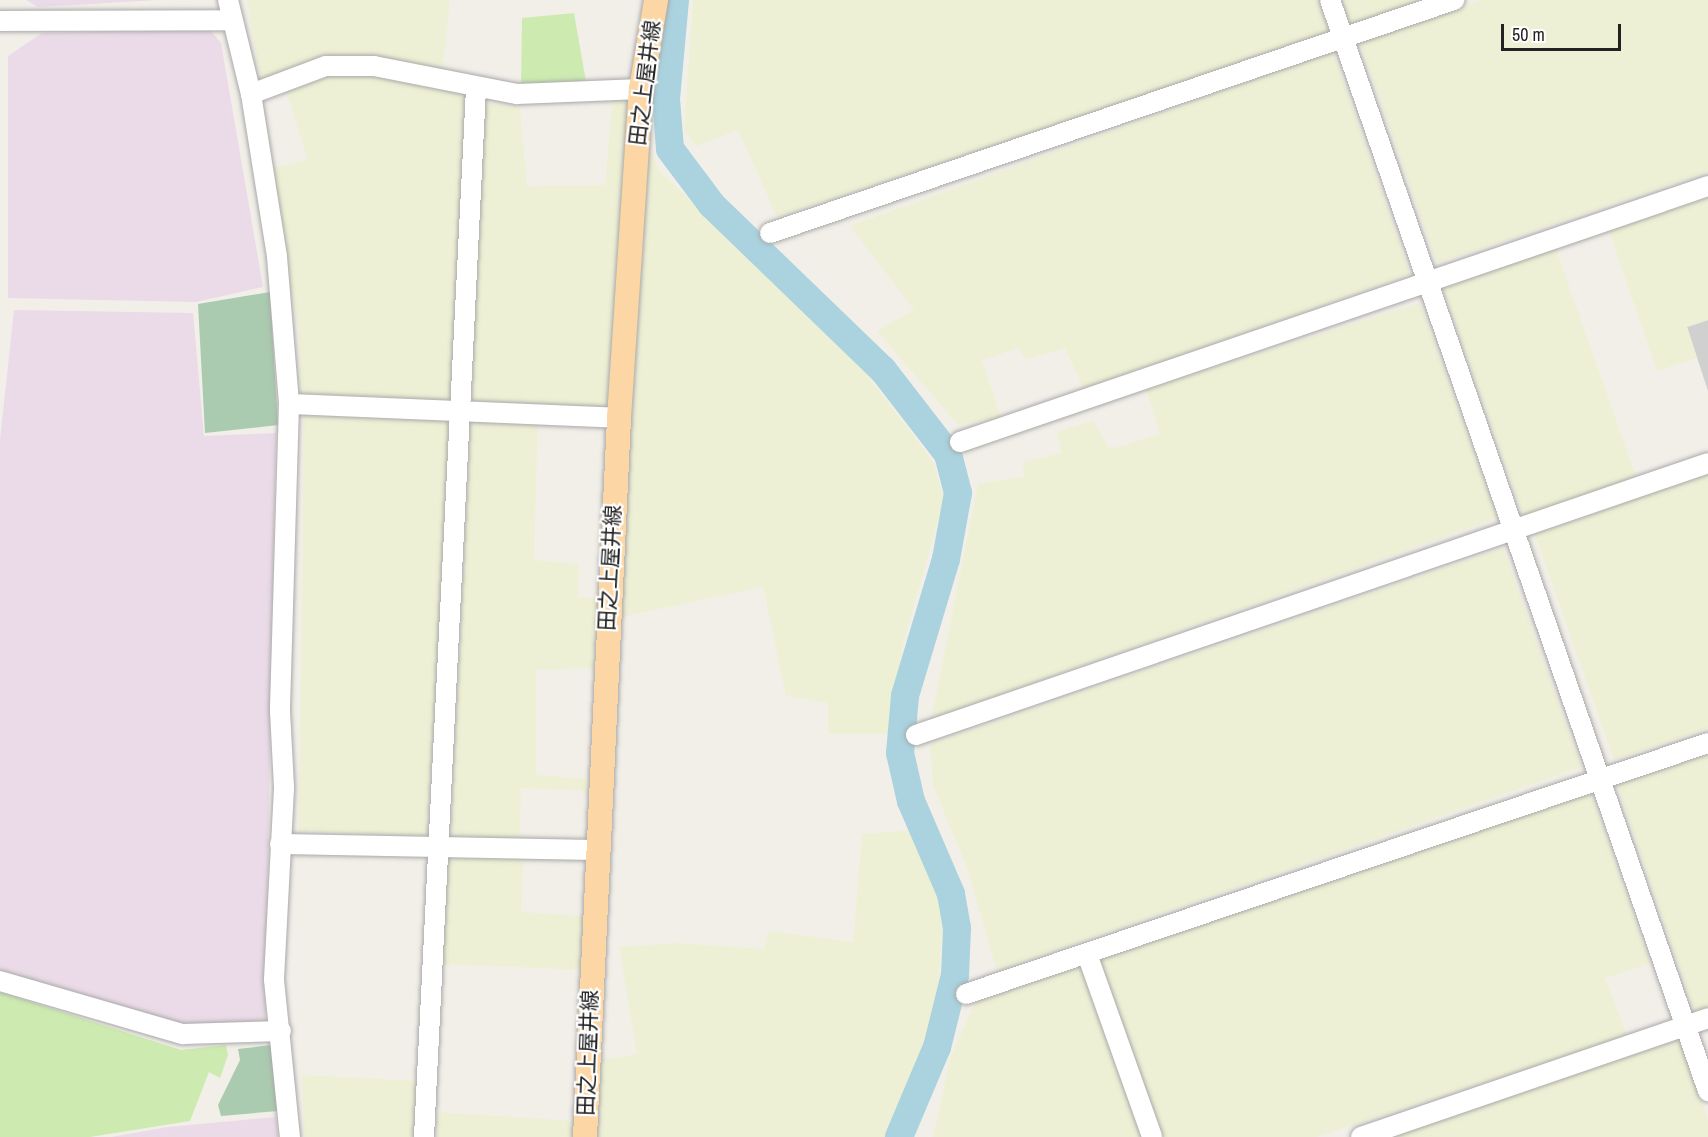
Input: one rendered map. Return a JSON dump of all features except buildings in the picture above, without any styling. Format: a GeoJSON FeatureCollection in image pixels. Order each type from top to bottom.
{"type":"FeatureCollection","features":[{"type":"Feature","properties":{"kind":"main road","name":"田之上屋井線"},"geometry":{"type":"LineString","coordinates":[[585,1137],[619,418],[641,89],[656,0]]}},
{"type":"Feature","properties":{"kind":"street"},"geometry":{"type":"LineString","coordinates":[[228,0],[251,94],[277,257],[289,404],[280,844],[274,980],[290,1137]]}},
{"type":"Feature","properties":{"kind":"street"},"geometry":{"type":"LineString","coordinates":[[1330,0],[1708,1091]]}},
{"type":"Feature","properties":{"kind":"street"},"geometry":{"type":"LineString","coordinates":[[770,232],[1454,0]]}},
{"type":"Feature","properties":{"kind":"street"},"geometry":{"type":"LineString","coordinates":[[0,21],[232,20]]}},
{"type":"Feature","properties":{"kind":"street"},"geometry":{"type":"LineString","coordinates":[[251,94],[326,66],[374,66],[476,89],[517,94],[641,89]]}},
{"type":"Feature","properties":{"kind":"street"},"geometry":{"type":"LineString","coordinates":[[424,1137],[476,89]]}},
{"type":"Feature","properties":{"kind":"street"},"geometry":{"type":"LineString","coordinates":[[960,442],[1708,186]]}},
{"type":"Feature","properties":{"kind":"street"},"geometry":{"type":"LineString","coordinates":[[289,404],[461,409],[619,418]]}},
{"type":"Feature","properties":{"kind":"street"},"geometry":{"type":"LineString","coordinates":[[916,735],[1708,463]]}},
{"type":"Feature","properties":{"kind":"street"},"geometry":{"type":"LineString","coordinates":[[966,994],[1708,743]]}},
{"type":"Feature","properties":{"kind":"street"},"geometry":{"type":"LineString","coordinates":[[280,844],[597,850]]}},
{"type":"Feature","properties":{"kind":"street"},"geometry":{"type":"LineString","coordinates":[[1087,954],[1152,1137]]}},
{"type":"Feature","properties":{"kind":"street"},"geometry":{"type":"LineString","coordinates":[[0,981],[183,1034],[281,1031]]}},
{"type":"Feature","properties":{"kind":"street"},"geometry":{"type":"LineString","coordinates":[[1361,1137],[1708,1018]]}},
{"type":"Feature","properties":{"kind":"shaded area"},"geometry":{"type":"Polygon","coordinates":[[[26,0],[158,0],[38,7],[26,0]]]}},
{"type":"Feature","properties":{"kind":"shaded area"},"geometry":{"type":"Polygon","coordinates":[[[209,29],[221,43],[263,287],[196,302],[8,298],[8,56],[42,33],[209,29]]]}},
{"type":"Feature","properties":{"kind":"shaded area"},"geometry":{"type":"Polygon","coordinates":[[[14,310],[193,313],[204,436],[276,433],[265,1023],[182,1026],[0,972],[0,440],[14,310]]]}},
{"type":"Feature","properties":{"kind":"shaded area"},"geometry":{"type":"Polygon","coordinates":[[[1708,320],[1708,391],[1687,327],[1708,320]]]}},
{"type":"Feature","properties":{"kind":"shaded area"},"geometry":{"type":"Polygon","coordinates":[[[276,1117],[278,1137],[111,1137],[168,1127],[276,1117]]]}},
{"type":"Feature","properties":{"kind":"green space"},"geometry":{"type":"Polygon","coordinates":[[[247,0],[450,0],[442,75],[369,59],[261,83],[247,0]]]}},
{"type":"Feature","properties":{"kind":"green space"},"geometry":{"type":"Polygon","coordinates":[[[693,0],[1318,0],[1330,34],[777,217],[738,130],[697,146],[684,131],[693,0]]]}},
{"type":"Feature","properties":{"kind":"green space"},"geometry":{"type":"Polygon","coordinates":[[[1341,0],[1423,0],[1350,26],[1341,0]]]}},
{"type":"Feature","properties":{"kind":"green space"},"geometry":{"type":"Polygon","coordinates":[[[1481,0],[1708,0],[1708,172],[1437,263],[1360,42],[1481,0]]]}},
{"type":"Feature","properties":{"kind":"green space"},"geometry":{"type":"Polygon","coordinates":[[[574,13],[587,87],[521,89],[522,18],[574,13]]]}},
{"type":"Feature","properties":{"kind":"green space"},"geometry":{"type":"Polygon","coordinates":[[[1333,51],[1410,274],[1084,390],[1065,348],[1025,360],[1019,348],[982,360],[1001,417],[958,425],[877,331],[914,310],[850,226],[1333,51]]]}},
{"type":"Feature","properties":{"kind":"green space"},"geometry":{"type":"Polygon","coordinates":[[[325,74],[387,77],[468,92],[452,402],[301,393],[299,334],[271,168],[308,160],[284,84],[325,74]]]}},
{"type":"Feature","properties":{"kind":"green space"},"geometry":{"type":"Polygon","coordinates":[[[613,95],[629,98],[611,407],[472,406],[480,102],[520,107],[527,186],[605,185],[613,95]]]}},
{"type":"Feature","properties":{"kind":"green space"},"geometry":{"type":"Polygon","coordinates":[[[641,153],[653,154],[659,171],[836,334],[934,463],[944,499],[903,645],[889,734],[828,734],[828,703],[786,696],[763,587],[611,619],[641,153]]]}},
{"type":"Feature","properties":{"kind":"green space"},"geometry":{"type":"Polygon","coordinates":[[[1708,197],[1708,320],[1687,327],[1697,358],[1657,371],[1609,231],[1708,197]]]}},
{"type":"Feature","properties":{"kind":"green space"},"geometry":{"type":"Polygon","coordinates":[[[1556,249],[1636,477],[1524,517],[1443,288],[1556,249]]]}},
{"type":"Feature","properties":{"kind":"green space"},"geometry":{"type":"Polygon","coordinates":[[[270,292],[278,425],[205,433],[198,304],[270,292]]]}},
{"type":"Feature","properties":{"kind":"green space"},"geometry":{"type":"Polygon","coordinates":[[[1420,303],[1497,518],[931,719],[978,484],[1025,476],[1022,462],[1062,453],[1057,432],[1093,421],[1110,449],[1160,434],[1146,389],[1420,303]]]}},
{"type":"Feature","properties":{"kind":"green space"},"geometry":{"type":"Polygon","coordinates":[[[304,409],[452,418],[427,836],[299,831],[304,409]]]}},
{"type":"Feature","properties":{"kind":"green space"},"geometry":{"type":"Polygon","coordinates":[[[471,418],[538,419],[534,560],[579,564],[578,597],[597,599],[594,668],[536,670],[536,775],[589,779],[588,791],[521,788],[520,841],[451,836],[471,418]]]}},
{"type":"Feature","properties":{"kind":"green space"},"geometry":{"type":"Polygon","coordinates":[[[1708,473],[1708,728],[1614,760],[1535,535],[1708,473]]]}},
{"type":"Feature","properties":{"kind":"green space"},"geometry":{"type":"Polygon","coordinates":[[[1503,548],[1581,767],[997,971],[967,868],[933,785],[930,744],[1503,548]]]}},
{"type":"Feature","properties":{"kind":"green space"},"geometry":{"type":"Polygon","coordinates":[[[1708,752],[1708,1008],[1695,1013],[1617,784],[1708,752]]]}},
{"type":"Feature","properties":{"kind":"green space"},"geometry":{"type":"Polygon","coordinates":[[[1590,790],[1650,963],[1605,978],[1627,1036],[1316,1137],[1163,1137],[1098,961],[1590,790]]]}},
{"type":"Feature","properties":{"kind":"green space"},"geometry":{"type":"Polygon","coordinates":[[[914,830],[944,894],[938,999],[891,1137],[592,1137],[595,1061],[637,1054],[619,947],[675,943],[764,949],[769,931],[853,942],[862,834],[914,830]]]}},
{"type":"Feature","properties":{"kind":"green space"},"geometry":{"type":"Polygon","coordinates":[[[446,854],[524,856],[521,912],[583,916],[582,970],[442,964],[446,854]]]}},
{"type":"Feature","properties":{"kind":"green space"},"geometry":{"type":"Polygon","coordinates":[[[1082,965],[1144,1137],[933,1137],[951,1056],[975,1003],[1082,965]]]}},
{"type":"Feature","properties":{"kind":"green space"},"geometry":{"type":"Polygon","coordinates":[[[0,992],[181,1050],[226,1045],[228,1055],[220,1078],[209,1072],[190,1121],[90,1137],[0,1137],[0,992]]]}},
{"type":"Feature","properties":{"kind":"green space"},"geometry":{"type":"Polygon","coordinates":[[[1669,1038],[1682,1042],[1708,1120],[1708,1137],[1382,1137],[1669,1038]]]}},
{"type":"Feature","properties":{"kind":"green space"},"geometry":{"type":"Polygon","coordinates":[[[272,1045],[278,1111],[221,1116],[218,1105],[240,1060],[238,1049],[272,1045]]]}},
{"type":"Feature","properties":{"kind":"green space"},"geometry":{"type":"Polygon","coordinates":[[[301,1075],[422,1081],[418,1137],[305,1137],[301,1075]]]}},
{"type":"Feature","properties":{"kind":"green space"},"geometry":{"type":"Polygon","coordinates":[[[439,1112],[575,1121],[574,1137],[437,1137],[439,1112]]]}},
{"type":"Feature","properties":{"kind":"waterway"},"geometry":{"type":"LineString","coordinates":[[675,0],[666,99],[670,149],[712,205],[883,370],[948,454],[958,493],[946,559],[905,696],[900,753],[911,801],[951,894],[957,928],[955,975],[937,1047],[899,1137]]}}]}
